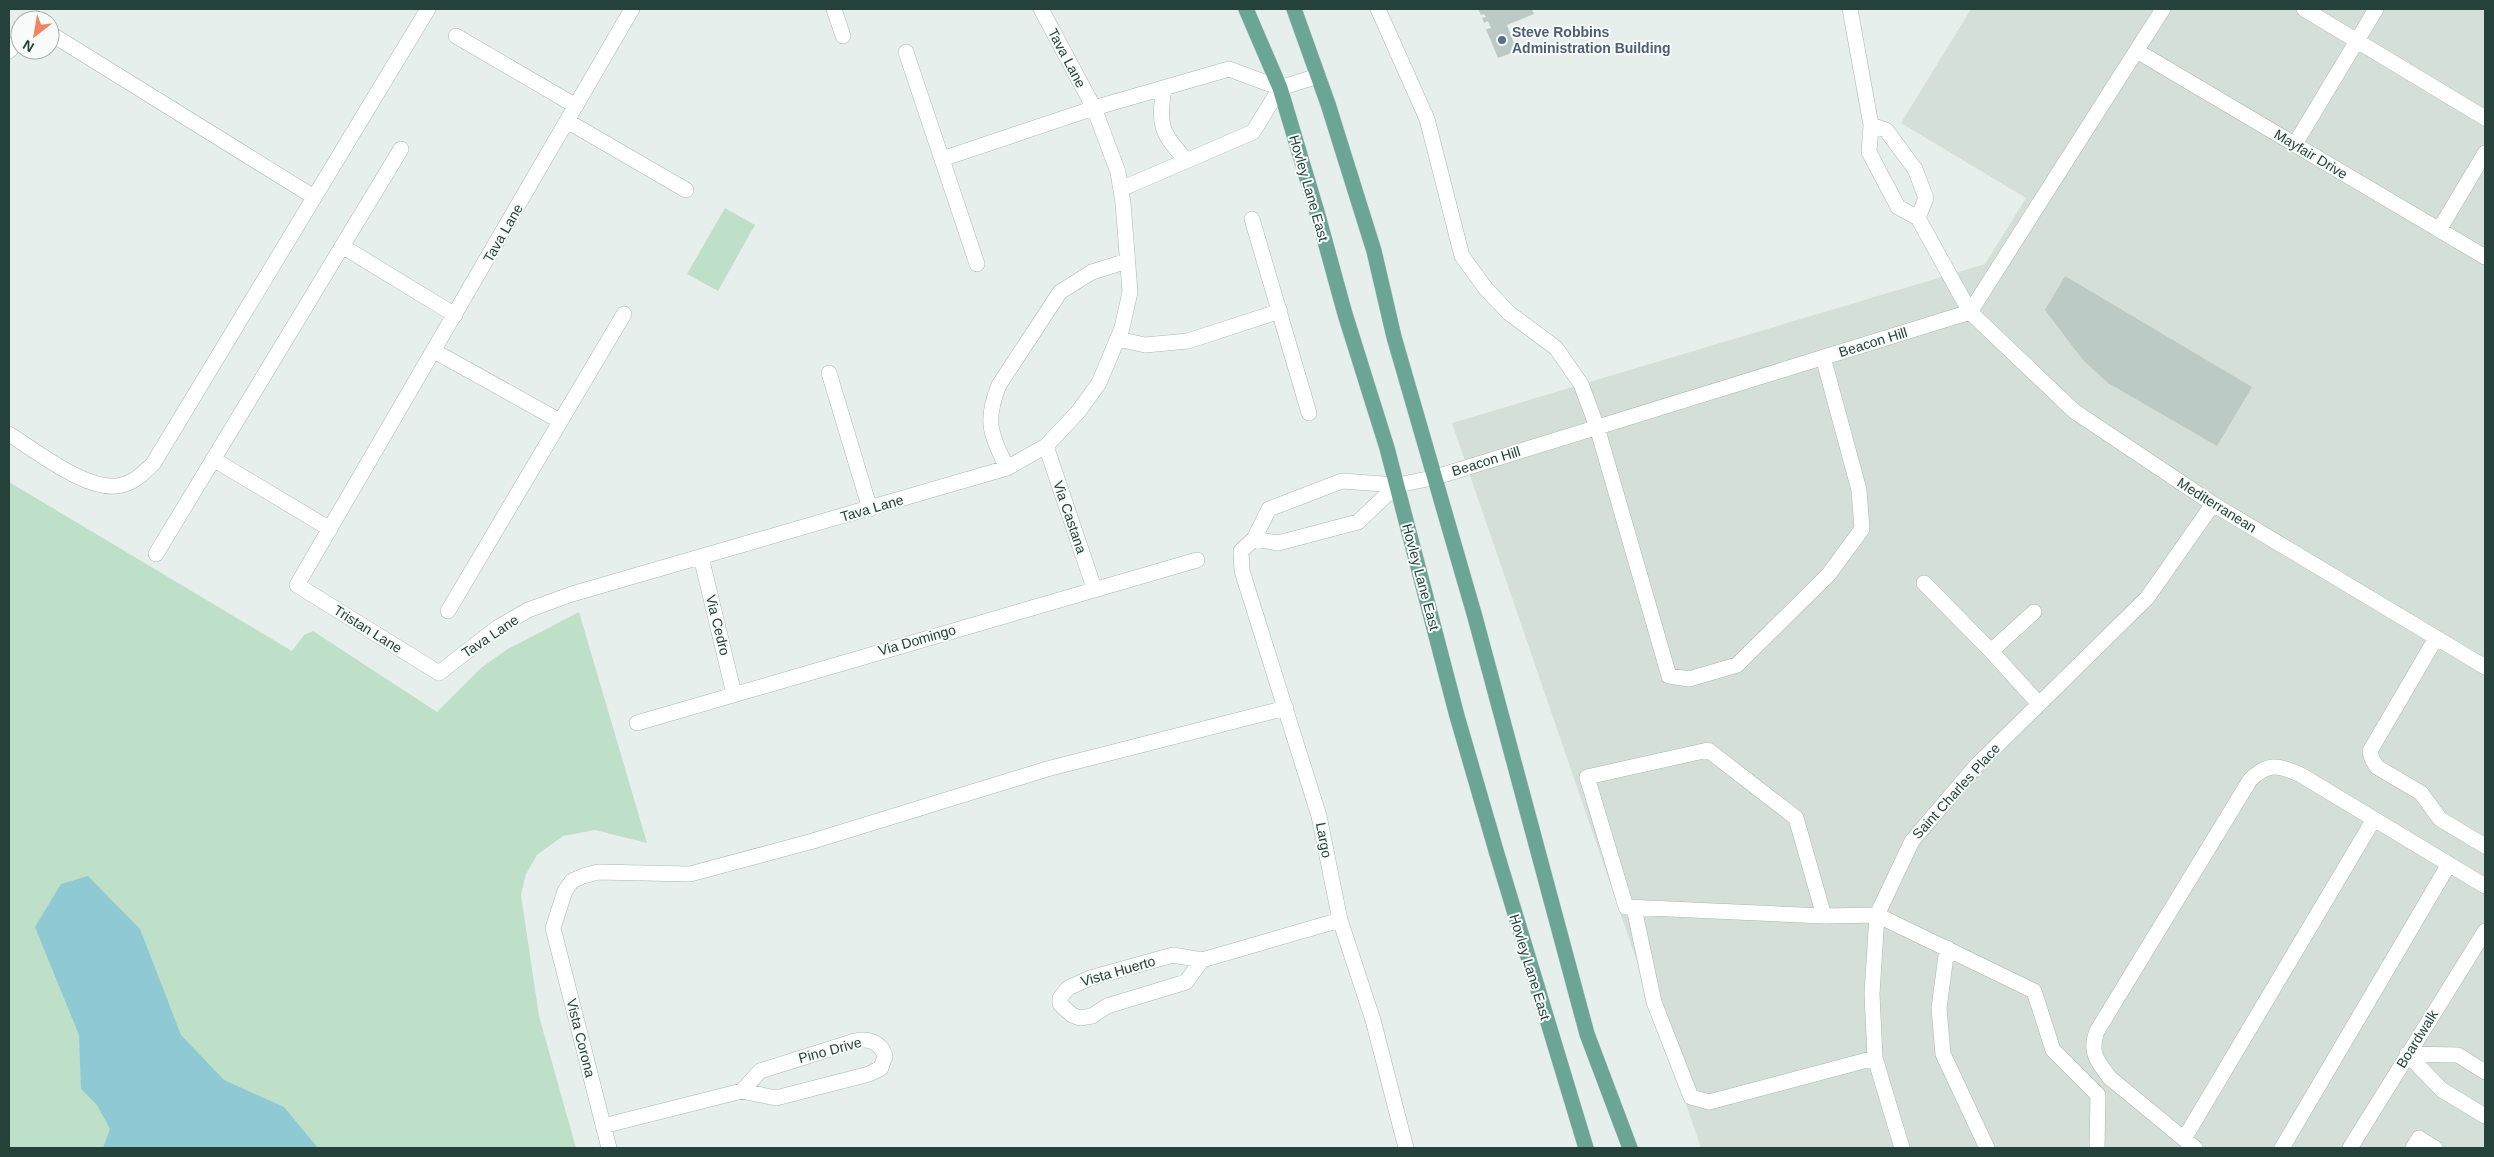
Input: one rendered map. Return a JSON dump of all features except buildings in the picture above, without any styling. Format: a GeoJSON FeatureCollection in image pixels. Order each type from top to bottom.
{"type":"FeatureCollection","features":[{"type":"Feature","properties":{"kind":"main road","name":"Hovley Lane East"},"geometry":{"type":"LineString","coordinates":[[1246,9],[1280,88],[1345,314],[1397,485],[1450,688],[1497,854],[1586,1148]]}},
{"type":"Feature","properties":{"kind":"main road"},"geometry":{"type":"LineString","coordinates":[[1294,9],[1318,76],[1374,251],[1394,338],[1519,775],[1587,1034],[1630,1148]]}},
{"type":"Feature","properties":{"kind":"street"},"geometry":{"type":"LineString","coordinates":[[9,434],[84,480],[102,486],[121,486],[137,479],[153,464],[428,9]]}},
{"type":"Feature","properties":{"kind":"street","name":"Tava Lane"},"geometry":{"type":"LineString","coordinates":[[297,585],[632,9]]}},
{"type":"Feature","properties":{"kind":"street"},"geometry":{"type":"LineString","coordinates":[[834,9],[843,36]]}},
{"type":"Feature","properties":{"kind":"street","name":"Tava Lane"},"geometry":{"type":"LineString","coordinates":[[439,673],[497,628],[528,610],[611,581],[870,509],[1007,468],[1046,446],[1078,412],[1099,383],[1122,328],[1130,292],[1121,189],[1118,172],[1094,108],[1041,9]]}},
{"type":"Feature","properties":{"kind":"street"},"geometry":{"type":"LineString","coordinates":[[1378,9],[1427,119],[1462,256],[1486,289],[1509,313],[1556,348],[1581,384],[1597,427],[1669,676],[1689,679],[1736,665],[1829,574],[1862,529],[1859,490],[1823,357]]}},
{"type":"Feature","properties":{"kind":"street"},"geometry":{"type":"LineString","coordinates":[[1850,9],[1871,125],[1869,152],[1898,207],[1918,218],[1926,198],[1915,170],[1886,130],[1871,125]]}},
{"type":"Feature","properties":{"kind":"street"},"geometry":{"type":"LineString","coordinates":[[1970,312],[2163,9]]}},
{"type":"Feature","properties":{"kind":"street"},"geometry":{"type":"LineString","coordinates":[[2304,9],[2485,118]]}},
{"type":"Feature","properties":{"kind":"street"},"geometry":{"type":"LineString","coordinates":[[2295,144],[2376,9]]}},
{"type":"Feature","properties":{"kind":"street"},"geometry":{"type":"LineString","coordinates":[[456,36],[576,106]]}},
{"type":"Feature","properties":{"kind":"street"},"geometry":{"type":"LineString","coordinates":[[60,39],[314,197]]}},
{"type":"Feature","properties":{"kind":"street","name":"Mayfair Drive"},"geometry":{"type":"LineString","coordinates":[[2137,51],[2485,257]]}},
{"type":"Feature","properties":{"kind":"street"},"geometry":{"type":"LineString","coordinates":[[906,52],[977,264]]}},
{"type":"Feature","properties":{"kind":"street"},"geometry":{"type":"LineString","coordinates":[[942,159],[1094,108],[1229,69],[1280,88],[1318,76]]}},
{"type":"Feature","properties":{"kind":"street"},"geometry":{"type":"LineString","coordinates":[[1164,88],[1161,124],[1168,140],[1186,160]]}},
{"type":"Feature","properties":{"kind":"street"},"geometry":{"type":"LineString","coordinates":[[1121,189],[1253,132],[1280,88]]}},
{"type":"Feature","properties":{"kind":"street"},"geometry":{"type":"LineString","coordinates":[[567,121],[686,190]]}},
{"type":"Feature","properties":{"kind":"street"},"geometry":{"type":"LineString","coordinates":[[156,554],[401,149]]}},
{"type":"Feature","properties":{"kind":"street"},"geometry":{"type":"LineString","coordinates":[[2439,230],[2485,153]]}},
{"type":"Feature","properties":{"kind":"street","name":"Mediterranean"},"geometry":{"type":"LineString","coordinates":[[1918,218],[1970,312],[2074,411],[2213,504],[2485,667]]}},
{"type":"Feature","properties":{"kind":"street"},"geometry":{"type":"LineString","coordinates":[[1252,219],[1309,413]]}},
{"type":"Feature","properties":{"kind":"street"},"geometry":{"type":"LineString","coordinates":[[342,246],[455,315]]}},
{"type":"Feature","properties":{"kind":"street"},"geometry":{"type":"LineString","coordinates":[[1007,468],[991,435],[990,418],[993,400],[1000,385],[1060,292],[1092,272],[1127,261]]}},
{"type":"Feature","properties":{"kind":"street"},"geometry":{"type":"LineString","coordinates":[[1118,339],[1145,345],[1188,341],[1280,311]]}},
{"type":"Feature","properties":{"kind":"street","name":"Beacon Hill"},"geometry":{"type":"LineString","coordinates":[[1433,478],[1970,312]]}},
{"type":"Feature","properties":{"kind":"street"},"geometry":{"type":"LineString","coordinates":[[448,611],[624,314]]}},
{"type":"Feature","properties":{"kind":"street"},"geometry":{"type":"LineString","coordinates":[[434,351],[560,421]]}},
{"type":"Feature","properties":{"kind":"street"},"geometry":{"type":"LineString","coordinates":[[830,372],[870,509]]}},
{"type":"Feature","properties":{"kind":"street","name":"Via Castana"},"geometry":{"type":"LineString","coordinates":[[1046,446],[1094,588]]}},
{"type":"Feature","properties":{"kind":"street"},"geometry":{"type":"LineString","coordinates":[[213,459],[330,530]]}},
{"type":"Feature","properties":{"kind":"street","name":"Largo"},"geometry":{"type":"LineString","coordinates":[[1406,1148],[1373,1020],[1340,920],[1319,816],[1242,571],[1241,550],[1254,539],[1269,510],[1342,481],[1397,485],[1433,478]]}},
{"type":"Feature","properties":{"kind":"street"},"geometry":{"type":"LineString","coordinates":[[1254,539],[1278,544],[1358,522],[1397,485]]}},
{"type":"Feature","properties":{"kind":"street","name":"Saint Charles Place"},"geometry":{"type":"LineString","coordinates":[[1902,1148],[1875,1058],[1872,994],[1877,915],[1912,841],[1976,766],[2147,598],[2213,504]]}},
{"type":"Feature","properties":{"kind":"street","name":"Via Cedro"},"geometry":{"type":"LineString","coordinates":[[701,557],[734,694]]}},
{"type":"Feature","properties":{"kind":"street","name":"Via Domingo"},"geometry":{"type":"LineString","coordinates":[[637,723],[1094,588],[1197,560]]}},
{"type":"Feature","properties":{"kind":"street"},"geometry":{"type":"LineString","coordinates":[[1924,583],[1991,651],[2039,704]]}},
{"type":"Feature","properties":{"kind":"street","name":"Tristan Lane"},"geometry":{"type":"LineString","coordinates":[[297,585],[439,673]]}},
{"type":"Feature","properties":{"kind":"street"},"geometry":{"type":"LineString","coordinates":[[1991,651],[2034,612]]}},
{"type":"Feature","properties":{"kind":"street"},"geometry":{"type":"LineString","coordinates":[[2436,638],[2370,751],[2377,767],[2421,793],[2440,819],[2485,846]]}},
{"type":"Feature","properties":{"kind":"street","name":"Vista Corona"},"geometry":{"type":"LineString","coordinates":[[609,1148],[553,928],[559,904],[572,881],[598,872],[690,874],[813,841],[1047,769],[1286,708]]}},
{"type":"Feature","properties":{"kind":"street"},"geometry":{"type":"LineString","coordinates":[[1824,916],[1796,818],[1708,750],[1587,777],[1626,907],[1824,916],[1877,915],[2034,991],[2053,1050],[2098,1095],[2097,1148]]}},
{"type":"Feature","properties":{"kind":"street"},"geometry":{"type":"LineString","coordinates":[[2374,819],[2189,1144],[2110,1078],[2099,1063],[2093,1043],[2097,1031],[2250,780],[2259,771],[2271,766],[2286,768],[2301,775],[2449,864],[2485,886]]}},
{"type":"Feature","properties":{"kind":"street"},"geometry":{"type":"LineString","coordinates":[[2282,1148],[2449,864]]}},
{"type":"Feature","properties":{"kind":"street"},"geometry":{"type":"LineString","coordinates":[[1634,908],[1654,1002],[1691,1097],[1709,1102],[1875,1058]]}},
{"type":"Feature","properties":{"kind":"street","name":"Vista Huerto"},"geometry":{"type":"LineString","coordinates":[[1202,960],[1186,982],[1107,1006],[1092,1016],[1080,1018],[1072,1015],[1060,1004],[1063,992],[1090,978],[1173,955],[1202,960],[1340,920]]}},
{"type":"Feature","properties":{"kind":"street","name":"Boardwalk"},"geometry":{"type":"LineString","coordinates":[[2350,1148],[2485,931]]}},
{"type":"Feature","properties":{"kind":"street"},"geometry":{"type":"LineString","coordinates":[[1947,948],[1939,1008],[1943,1054],[1987,1148]]}},
{"type":"Feature","properties":{"kind":"street","name":"Pino Drive"},"geometry":{"type":"LineString","coordinates":[[603,1126],[742,1092],[776,1098],[869,1074],[881,1068],[885,1056],[878,1045],[863,1039],[855,1041],[760,1070],[742,1092]]}},
{"type":"Feature","properties":{"kind":"street"},"geometry":{"type":"LineString","coordinates":[[2407,1054],[2458,1055],[2485,1072]]}},
{"type":"Feature","properties":{"kind":"street"},"geometry":{"type":"LineString","coordinates":[[2407,1054],[2442,1090],[2485,1116]]}},
{"type":"Feature","properties":{"kind":"street"},"geometry":{"type":"LineString","coordinates":[[2413,1148],[2419,1138],[2435,1148]]}},
{"type":"Feature","properties":{"kind":"shaded area"},"geometry":{"type":"Polygon","coordinates":[[[1971,9],[2485,9],[2485,1148],[1701,1148],[1452,423],[1985,264],[2026,198],[1901,123],[1971,9]]]}},
{"type":"Feature","properties":{"kind":"green space"},"geometry":{"type":"Polygon","coordinates":[[[725,208],[755,225],[718,291],[687,274],[725,208]]]}},
{"type":"Feature","properties":{"kind":"green space"},"geometry":{"type":"Polygon","coordinates":[[[9,482],[292,651],[304,635],[313,631],[437,712],[481,668],[506,650],[579,612],[647,843],[595,830],[563,836],[537,855],[526,874],[521,895],[539,1016],[576,1148],[9,1148],[9,482]]]}},
{"type":"Feature","properties":{"kind":"water"},"geometry":{"type":"Polygon","coordinates":[[[88,876],[140,929],[181,1035],[224,1080],[284,1107],[318,1148],[103,1148],[110,1129],[97,1105],[81,1089],[79,1035],[35,927],[61,884],[88,876]]]}},
{"type":"Feature","properties":{"kind":"place","name":"Steve Robbins Administration Building"},"geometry":{"type":"Point","coordinates":[1502,40]}}]}
